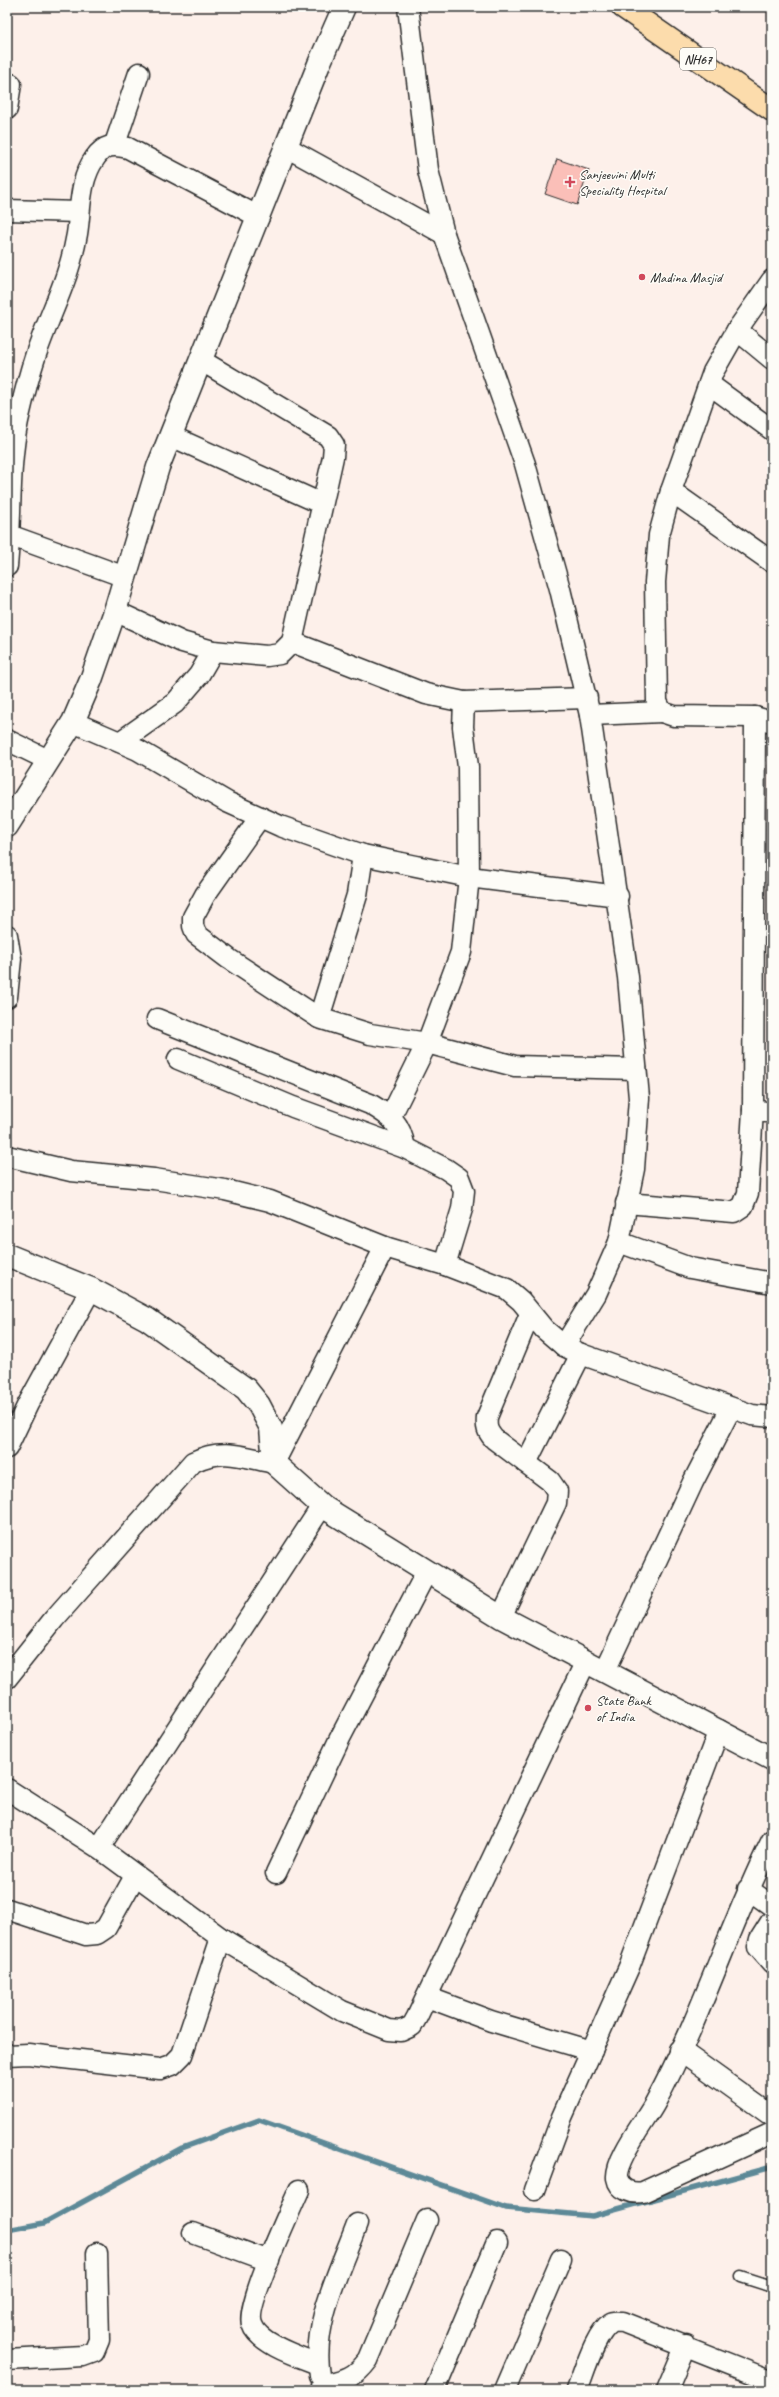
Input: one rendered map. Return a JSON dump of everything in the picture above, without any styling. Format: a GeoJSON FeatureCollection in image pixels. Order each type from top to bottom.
{"type":"FeatureCollection","features":[{"type":"Feature","properties":{"kind":"highway","name":"NH67"},"geometry":{"type":"LineString","coordinates":[[623,7],[772,110]]}},
{"type":"Feature","properties":{"kind":"main road"},"geometry":{"type":"LineString","coordinates":[[7,826],[73,722],[91,680],[115,611],[158,467],[286,147],[344,7]]}},
{"type":"Feature","properties":{"kind":"main road"},"geometry":{"type":"LineString","coordinates":[[7,1254],[91,1289],[147,1319],[246,1389],[260,1405],[271,1428],[274,1463],[322,1506],[501,1617],[772,1759]]}},
{"type":"Feature","properties":{"kind":"street"},"geometry":{"type":"LineString","coordinates":[[408,7],[428,170],[444,234],[525,464],[560,589],[588,707],[618,896],[636,1069],[638,1098],[636,1147],[618,1242],[526,1463]]}},
{"type":"Feature","properties":{"kind":"street"},"geometry":{"type":"LineString","coordinates":[[115,144],[139,73]]}},
{"type":"Feature","properties":{"kind":"street"},"geometry":{"type":"LineString","coordinates":[[7,109],[11,84]]}},
{"type":"Feature","properties":{"kind":"street"},"geometry":{"type":"LineString","coordinates":[[7,566],[10,470],[18,422],[36,354],[65,283],[72,257],[80,212],[81,192],[93,160],[103,147],[115,144],[128,148],[259,217]]}},
{"type":"Feature","properties":{"kind":"street"},"geometry":{"type":"LineString","coordinates":[[286,147],[444,234]]}},
{"type":"Feature","properties":{"kind":"street"},"geometry":{"type":"LineString","coordinates":[[7,210],[80,212]]}},
{"type":"Feature","properties":{"kind":"street"},"geometry":{"type":"LineString","coordinates":[[662,712],[657,702],[655,582],[659,535],[672,491],[709,384],[737,330],[772,280]]}},
{"type":"Feature","properties":{"kind":"street"},"geometry":{"type":"LineString","coordinates":[[737,330],[772,359]]}},
{"type":"Feature","properties":{"kind":"street"},"geometry":{"type":"LineString","coordinates":[[115,611],[182,642],[214,651],[267,656],[280,654],[292,642],[333,457],[334,445],[328,436],[202,360]]}},
{"type":"Feature","properties":{"kind":"street"},"geometry":{"type":"LineString","coordinates":[[709,384],[772,430]]}},
{"type":"Feature","properties":{"kind":"street"},"geometry":{"type":"LineString","coordinates":[[171,436],[322,504]]}},
{"type":"Feature","properties":{"kind":"street"},"geometry":{"type":"LineString","coordinates":[[672,491],[772,562]]}},
{"type":"Feature","properties":{"kind":"street"},"geometry":{"type":"LineString","coordinates":[[9,535],[125,577]]}},
{"type":"Feature","properties":{"kind":"street"},"geometry":{"type":"LineString","coordinates":[[292,642],[426,694],[464,702],[588,707],[662,712],[674,716],[764,719],[762,1112],[748,1194],[743,1206],[734,1212],[626,1203]]}},
{"type":"Feature","properties":{"kind":"street"},"geometry":{"type":"LineString","coordinates":[[120,742],[175,703],[199,676],[214,651]]}},
{"type":"Feature","properties":{"kind":"street"},"geometry":{"type":"LineString","coordinates":[[391,1116],[427,1043],[461,952],[469,877],[468,767],[463,727],[464,702]]}},
{"type":"Feature","properties":{"kind":"street"},"geometry":{"type":"LineString","coordinates":[[73,722],[138,750],[227,802],[320,841],[363,855],[469,877],[618,896]]}},
{"type":"Feature","properties":{"kind":"street"},"geometry":{"type":"LineString","coordinates":[[7,740],[48,760]]}},
{"type":"Feature","properties":{"kind":"street"},"geometry":{"type":"LineString","coordinates":[[260,816],[201,902],[193,917],[193,926],[196,934],[229,959],[319,1018],[370,1034],[427,1043],[515,1066],[636,1069]]}},
{"type":"Feature","properties":{"kind":"street"},"geometry":{"type":"LineString","coordinates":[[319,1018],[357,895],[363,855]]}},
{"type":"Feature","properties":{"kind":"street"},"geometry":{"type":"LineString","coordinates":[[7,935],[12,959],[7,997]]}},
{"type":"Feature","properties":{"kind":"street"},"geometry":{"type":"LineString","coordinates":[[157,1019],[370,1104],[391,1116],[401,1130],[405,1148]]}},
{"type":"Feature","properties":{"kind":"street"},"geometry":{"type":"LineString","coordinates":[[178,1060],[294,1107],[405,1148],[446,1169],[459,1178],[464,1191],[462,1209],[445,1266]]}},
{"type":"Feature","properties":{"kind":"street"},"geometry":{"type":"LineString","coordinates":[[7,1156],[71,1172],[154,1179],[233,1191],[270,1201],[385,1247],[445,1266],[507,1289],[521,1301],[544,1330],[572,1350],[731,1408],[752,1415],[772,1417]]}},
{"type":"Feature","properties":{"kind":"street"},"geometry":{"type":"LineString","coordinates":[[618,1242],[690,1268],[772,1283]]}},
{"type":"Feature","properties":{"kind":"street"},"geometry":{"type":"LineString","coordinates":[[7,1678],[54,1619],[193,1462],[207,1455],[223,1453],[274,1463],[385,1247]]}},
{"type":"Feature","properties":{"kind":"street"},"geometry":{"type":"LineString","coordinates":[[7,1448],[28,1404],[91,1289]]}},
{"type":"Feature","properties":{"kind":"street"},"geometry":{"type":"LineString","coordinates":[[501,1617],[556,1503],[557,1491],[550,1481],[494,1439],[488,1432],[486,1424],[487,1417],[530,1314]]}},
{"type":"Feature","properties":{"kind":"street"},"geometry":{"type":"LineString","coordinates":[[605,1671],[693,1482],[731,1408]]}},
{"type":"Feature","properties":{"kind":"street"},"geometry":{"type":"LineString","coordinates":[[99,1848],[322,1506]]}},
{"type":"Feature","properties":{"kind":"street"},"geometry":{"type":"LineString","coordinates":[[276,1872],[340,1738],[427,1571]]}},
{"type":"Feature","properties":{"kind":"street"},"geometry":{"type":"LineString","coordinates":[[7,1789],[99,1848],[221,1938],[342,2011],[389,2030],[401,2031],[412,2026],[427,1997],[586,1661]]}},
{"type":"Feature","properties":{"kind":"street"},"geometry":{"type":"LineString","coordinates":[[535,2190],[562,2117],[629,1967],[719,1730]]}},
{"type":"Feature","properties":{"kind":"street"},"geometry":{"type":"LineString","coordinates":[[772,1840],[748,1889],[697,2014],[656,2102],[623,2156],[618,2170],[617,2177],[619,2184],[628,2192],[643,2192],[772,2134]]}},
{"type":"Feature","properties":{"kind":"street"},"geometry":{"type":"LineString","coordinates":[[7,1910],[86,1935],[97,1934],[106,1928],[135,1876]]}},
{"type":"Feature","properties":{"kind":"street"},"geometry":{"type":"LineString","coordinates":[[748,1889],[772,1906]]}},
{"type":"Feature","properties":{"kind":"street"},"geometry":{"type":"LineString","coordinates":[[772,1920],[760,1938],[758,1947],[772,1963]]}},
{"type":"Feature","properties":{"kind":"street"},"geometry":{"type":"LineString","coordinates":[[7,2055],[28,2054],[160,2069],[172,2065],[182,2055],[221,1938]]}},
{"type":"Feature","properties":{"kind":"street"},"geometry":{"type":"LineString","coordinates":[[427,1997],[491,2021],[592,2051]]}},
{"type":"Feature","properties":{"kind":"street"},"geometry":{"type":"LineString","coordinates":[[680,2050],[772,2116]]}},
{"type":"Feature","properties":{"kind":"street"},"geometry":{"type":"LineString","coordinates":[[300,2190],[269,2261],[251,2311],[251,2324],[257,2333],[278,2348],[318,2364]]}},
{"type":"Feature","properties":{"kind":"street"},"geometry":{"type":"LineString","coordinates":[[357,2224],[323,2318],[317,2342],[318,2364],[323,2387],[350,2378],[361,2370],[368,2360],[427,2220]]}},
{"type":"Feature","properties":{"kind":"street"},"geometry":{"type":"LineString","coordinates":[[193,2233],[269,2261]]}},
{"type":"Feature","properties":{"kind":"street"},"geometry":{"type":"LineString","coordinates":[[435,2390],[497,2242]]}},
{"type":"Feature","properties":{"kind":"street"},"geometry":{"type":"LineString","coordinates":[[7,2360],[83,2356],[94,2352],[99,2340],[97,2253]]}},
{"type":"Feature","properties":{"kind":"street"},"geometry":{"type":"LineString","coordinates":[[505,2390],[561,2259]]}},
{"type":"Feature","properties":{"kind":"street"},"geometry":{"type":"LineString","coordinates":[[577,2390],[597,2341],[606,2327],[613,2322],[623,2322],[686,2345],[772,2381]]}},
{"type":"Feature","properties":{"kind":"street"},"geometry":{"type":"LineString","coordinates":[[667,2390],[686,2345]]}},
{"type":"Feature","properties":{"kind":"lane"},"geometry":{"type":"LineString","coordinates":[[741,2277],[772,2287]]}},
{"type":"Feature","properties":{"kind":"building"},"geometry":{"type":"Polygon","coordinates":[[[557,159],[589,170],[577,205],[545,194],[557,159]]]}},
{"type":"Feature","properties":{"kind":"waterway"},"geometry":{"type":"LineString","coordinates":[[7,2230],[44,2223],[182,2148],[259,2120],[506,2208],[592,2216],[772,2167]]}},
{"type":"Feature","properties":{"kind":"place","name":"Sanjeevini Multi Speciality Hospital"},"geometry":{"type":"Point","coordinates":[570,182]}},
{"type":"Feature","properties":{"kind":"place","name":"Madina Masjid"},"geometry":{"type":"Point","coordinates":[642,277]}},
{"type":"Feature","properties":{"kind":"place","name":"State Bank of India"},"geometry":{"type":"Point","coordinates":[588,1708]}}]}
